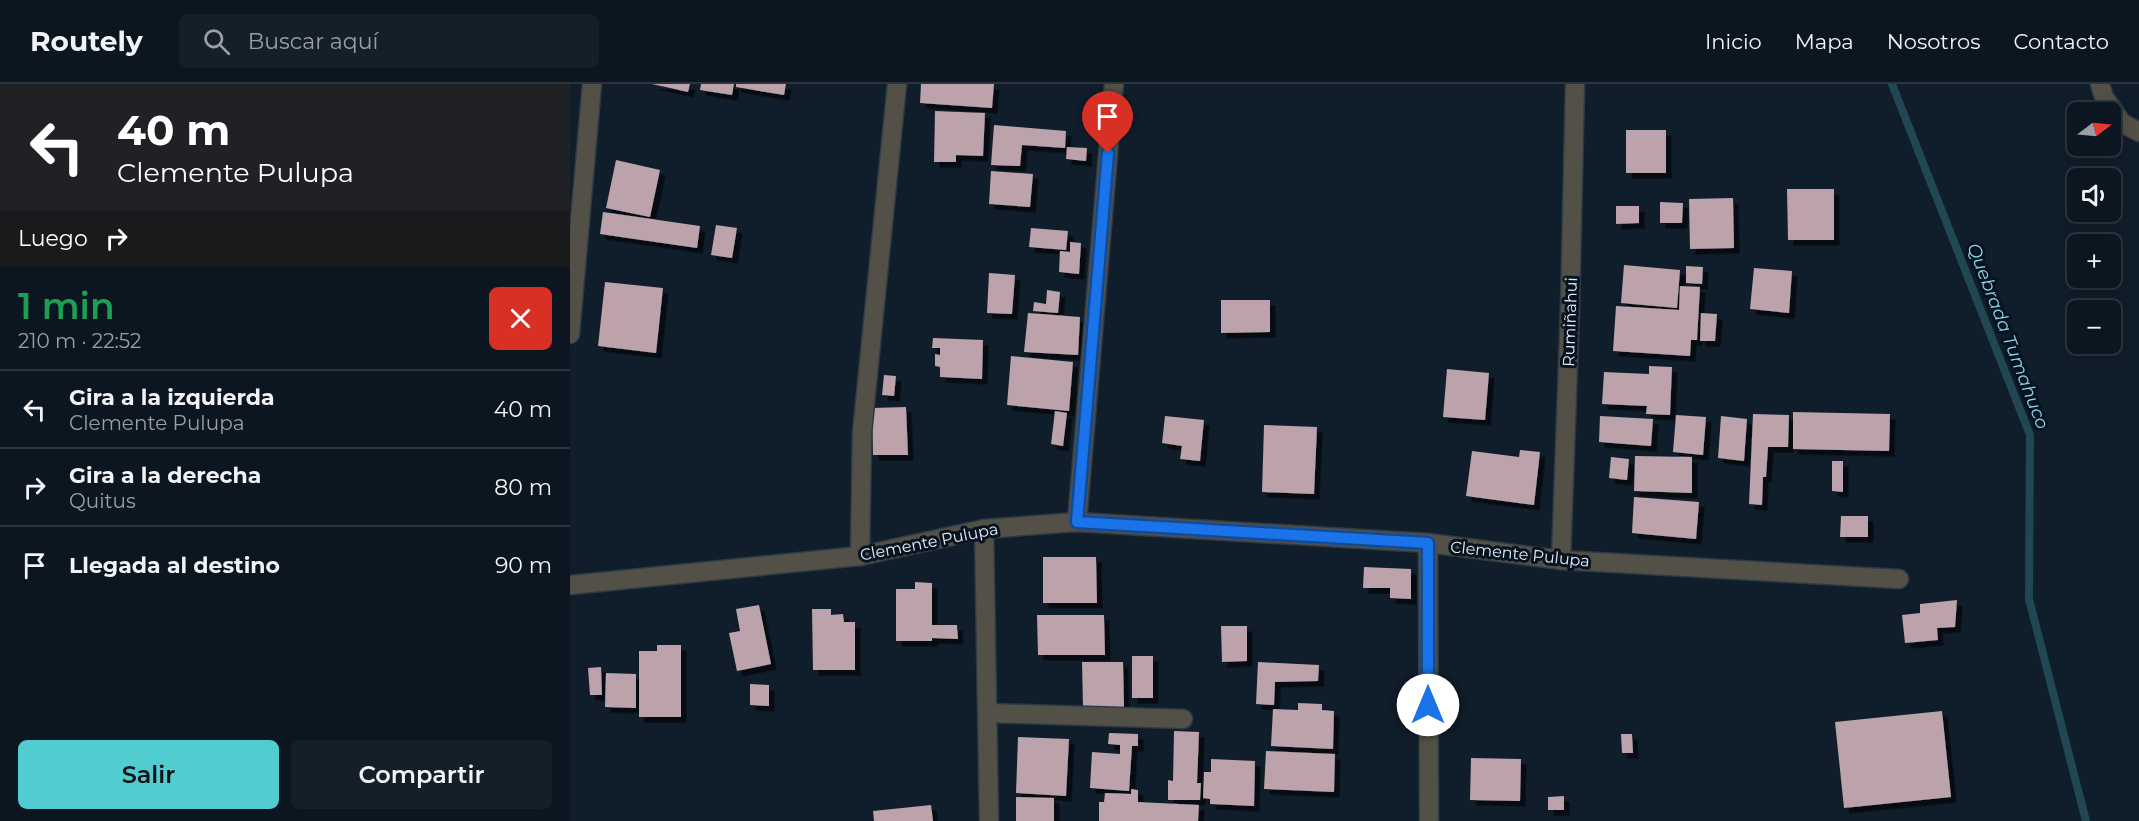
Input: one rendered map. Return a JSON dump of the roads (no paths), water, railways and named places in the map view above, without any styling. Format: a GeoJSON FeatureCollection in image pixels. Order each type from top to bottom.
{"type":"FeatureCollection","features":[{"type":"Feature","properties":{"kind":"street"},"geometry":{"type":"LineString","coordinates":[[570,334],[592,84]]}},
{"type":"Feature","properties":{"kind":"street"},"geometry":{"type":"LineString","coordinates":[[860,556],[862,433],[897,84]]}},
{"type":"Feature","properties":{"kind":"street"},"geometry":{"type":"LineString","coordinates":[[1077,522],[1114,84]]}},
{"type":"Feature","properties":{"kind":"street","name":"Rumiñahui"},"geometry":{"type":"LineString","coordinates":[[1561,560],[1575,84]]}},
{"type":"Feature","properties":{"kind":"street"},"geometry":{"type":"LineString","coordinates":[[2100,84],[2104,97],[2122,123],[2139,132]]}},
{"type":"Feature","properties":{"kind":"street","name":"Clemente Pulupa"},"geometry":{"type":"LineString","coordinates":[[570,585],[860,556],[984,529],[1077,522],[1428,543],[1561,560],[1899,579]]}},
{"type":"Feature","properties":{"kind":"street"},"geometry":{"type":"LineString","coordinates":[[984,529],[989,821]]}},
{"type":"Feature","properties":{"kind":"street"},"geometry":{"type":"LineString","coordinates":[[1428,543],[1429,821]]}},
{"type":"Feature","properties":{"kind":"street"},"geometry":{"type":"LineString","coordinates":[[988,713],[1183,719]]}},
{"type":"Feature","properties":{"kind":"waterway","name":"Quebrada Tumahuco"},"geometry":{"type":"LineString","coordinates":[[1892,84],[2030,435],[2029,599],[2086,821]]}}]}
